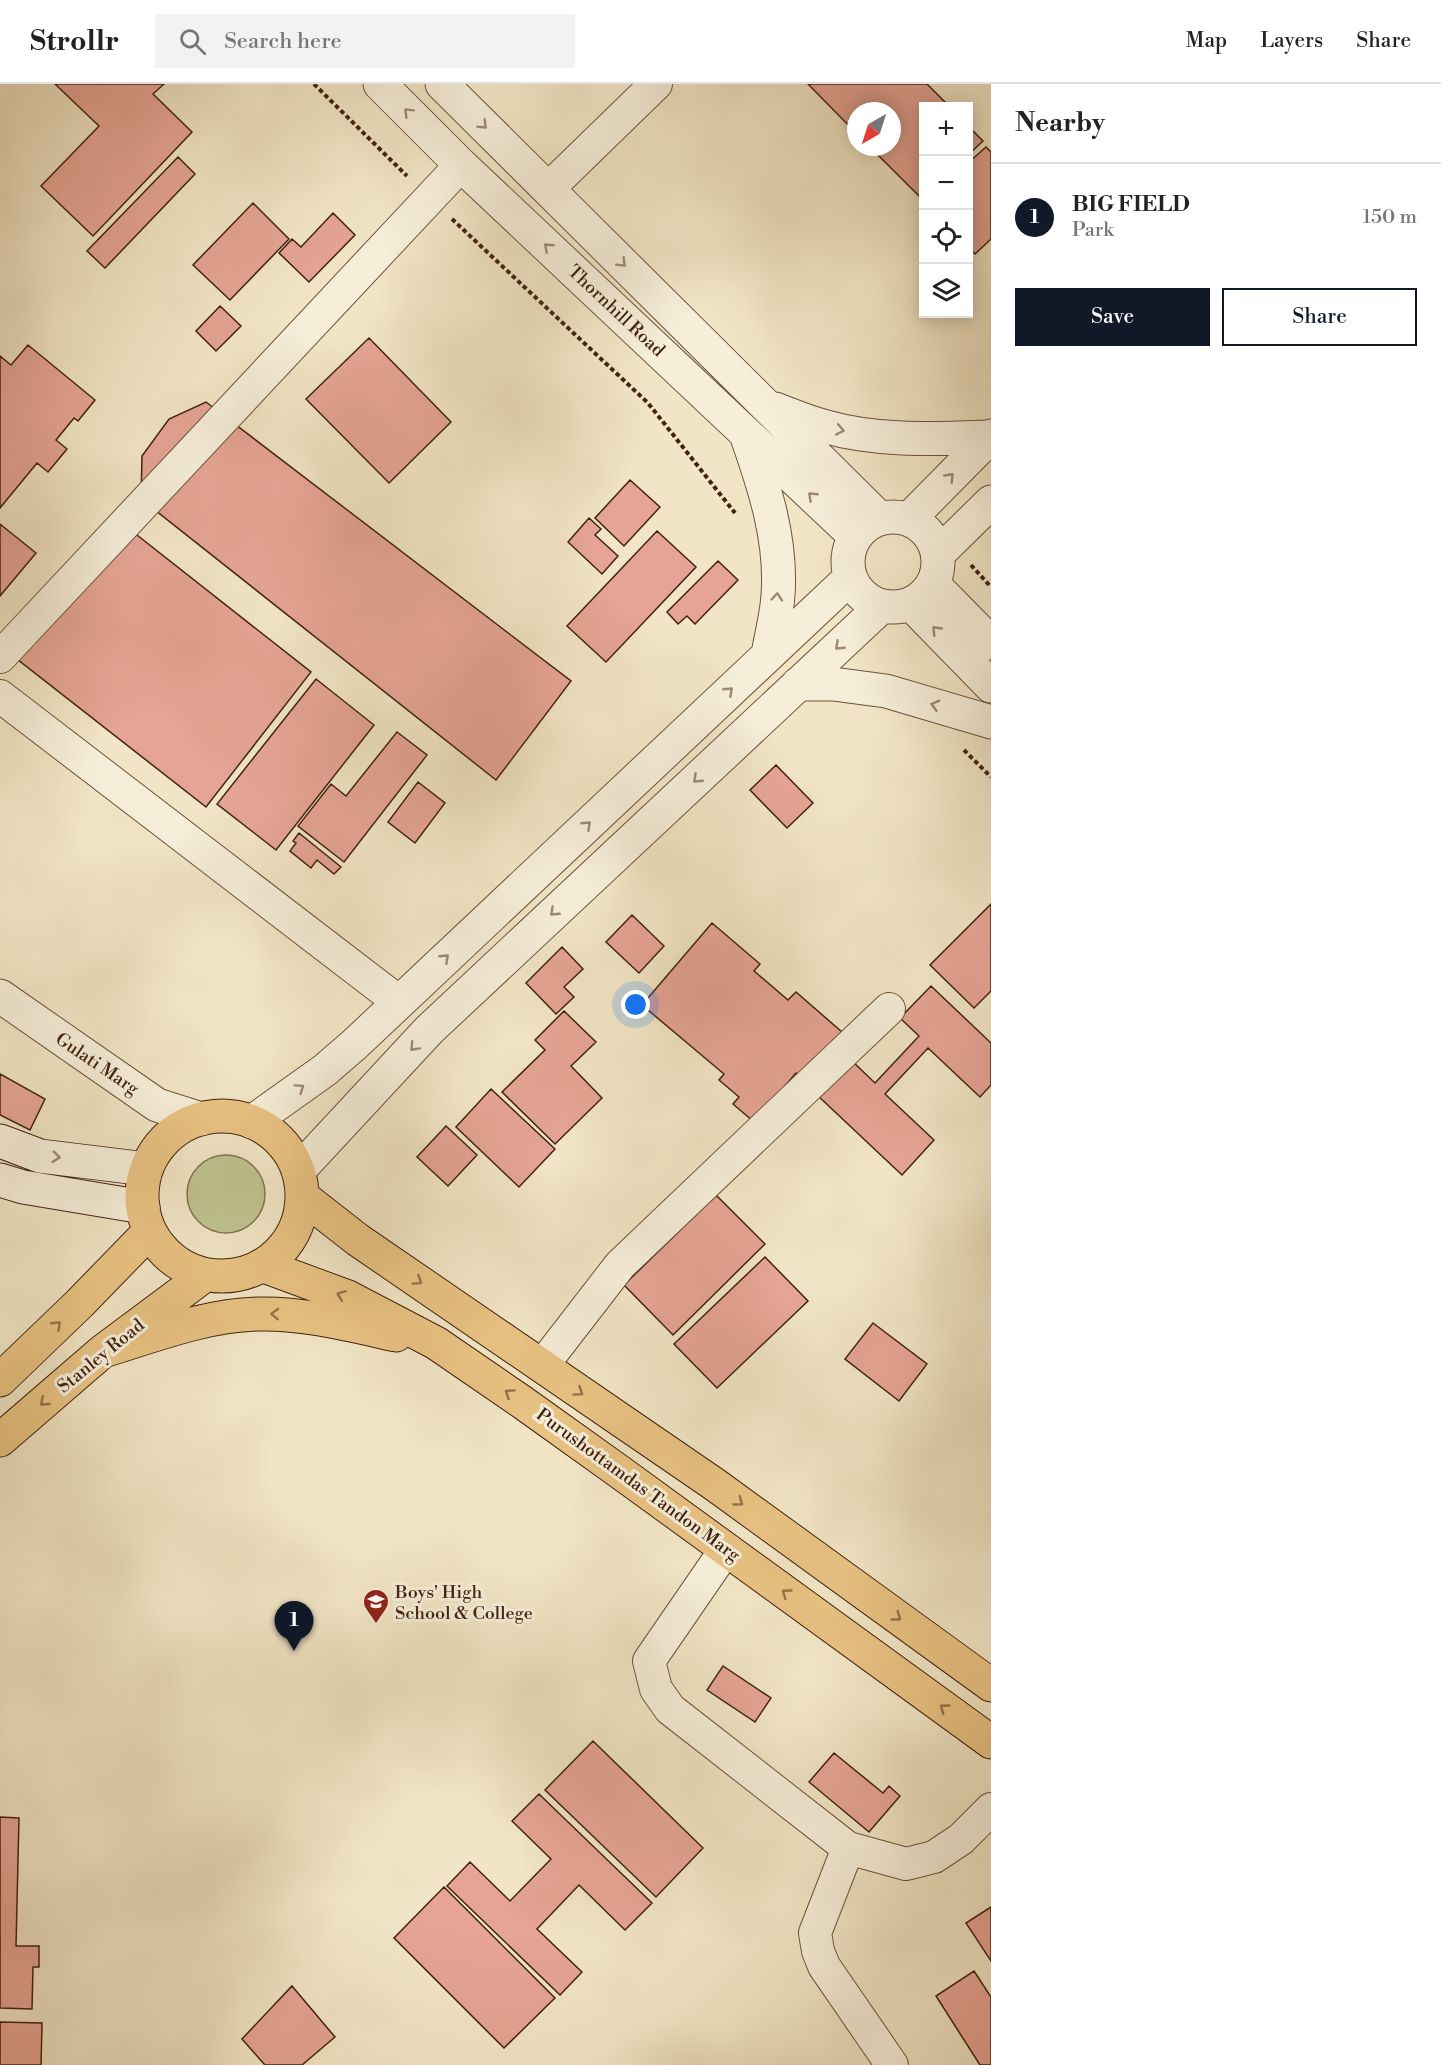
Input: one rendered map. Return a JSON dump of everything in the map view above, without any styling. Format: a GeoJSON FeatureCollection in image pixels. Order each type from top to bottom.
{"type":"FeatureCollection","features":[{"type":"Feature","properties":{"kind":"main road"},"geometry":{"type":"LineString","coordinates":[[301,1184],[298,1224],[284,1248],[264,1266],[245,1274],[225,1276],[205,1275],[182,1266],[163,1251],[146,1219],[142,1188],[146,1169],[155,1152],[168,1137],[183,1126],[201,1119],[227,1116],[252,1122],[272,1133],[288,1150],[301,1184],[358,1239],[714,1484],[991,1685]]}},
{"type":"Feature","properties":{"kind":"main road"},"geometry":{"type":"LineString","coordinates":[[0,1380],[80,1304],[146,1219]]}},
{"type":"Feature","properties":{"kind":"main road","name":"Purushottamdas Tandon Marg"},"geometry":{"type":"LineString","coordinates":[[264,1266],[348,1297],[436,1343],[522,1402],[991,1742]]}},
{"type":"Feature","properties":{"kind":"main road","name":"Stanley Road"},"geometry":{"type":"LineString","coordinates":[[0,1440],[103,1352],[205,1275]]}},
{"type":"Feature","properties":{"kind":"main road"},"geometry":{"type":"LineString","coordinates":[[103,1352],[180,1328],[226,1317],[259,1314],[298,1315],[436,1343]]}},
{"type":"Feature","properties":{"kind":"street","name":"Thornhill Road"},"geometry":{"type":"LineString","coordinates":[[380,84],[461,165],[746,433],[881,524]]}},
{"type":"Feature","properties":{"kind":"street","name":"Thornhill Road"},"geometry":{"type":"LineString","coordinates":[[442,84],[765,405],[881,524]]}},
{"type":"Feature","properties":{"kind":"street"},"geometry":{"type":"LineString","coordinates":[[548,189],[656,84]]}},
{"type":"Feature","properties":{"kind":"street"},"geometry":{"type":"LineString","coordinates":[[0,657],[461,165]]}},
{"type":"Feature","properties":{"kind":"street"},"geometry":{"type":"LineString","coordinates":[[765,405],[823,426],[873,437],[921,440],[990,436]]}},
{"type":"Feature","properties":{"kind":"street"},"geometry":{"type":"LineString","coordinates":[[746,433],[760,472],[778,552],[778,596],[768,655]]}},
{"type":"Feature","properties":{"kind":"street"},"geometry":{"type":"LineString","coordinates":[[916,587],[868,600],[857,591],[850,578],[847,564],[848,549],[990,436]]}},
{"type":"Feature","properties":{"kind":"street"},"geometry":{"type":"LineString","coordinates":[[301,1184],[429,1030],[798,684],[916,587],[991,502]]}},
{"type":"Feature","properties":{"kind":"street"},"geometry":{"type":"LineString","coordinates":[[881,524],[923,527],[933,539],[916,587]]}},
{"type":"Feature","properties":{"kind":"street"},"geometry":{"type":"LineString","coordinates":[[252,1122],[325,1070],[850,578]]}},
{"type":"Feature","properties":{"kind":"street"},"geometry":{"type":"LineString","coordinates":[[916,587],[991,643]]}},
{"type":"Feature","properties":{"kind":"street"},"geometry":{"type":"LineString","coordinates":[[916,587],[991,686]]}},
{"type":"Feature","properties":{"kind":"street"},"geometry":{"type":"LineString","coordinates":[[798,684],[833,684],[886,691],[991,722]]}},
{"type":"Feature","properties":{"kind":"street"},"geometry":{"type":"LineString","coordinates":[[0,696],[399,1002]]}},
{"type":"Feature","properties":{"kind":"street","name":"Gulati Marg"},"geometry":{"type":"LineString","coordinates":[[0,996],[157,1105],[201,1119]]}},
{"type":"Feature","properties":{"kind":"street"},"geometry":{"type":"LineString","coordinates":[[542,1366],[620,1265],[889,1009]]}},
{"type":"Feature","properties":{"kind":"street"},"geometry":{"type":"LineString","coordinates":[[0,1141],[40,1156],[146,1169]]}},
{"type":"Feature","properties":{"kind":"street"},"geometry":{"type":"LineString","coordinates":[[0,1180],[146,1219]]}},
{"type":"Feature","properties":{"kind":"street"},"geometry":{"type":"LineString","coordinates":[[726,1549],[649,1661],[656,1689],[670,1708],[848,1848],[906,1864],[934,1857],[961,1839],[991,1809]]}},
{"type":"Feature","properties":{"kind":"street"},"geometry":{"type":"LineString","coordinates":[[848,1848],[815,1933],[818,1951],[824,1966],[892,2065]]}},
{"type":"Feature","properties":{"kind":"path"},"geometry":{"type":"LineString","coordinates":[[314,84],[430,198],[648,403],[742,522]]}},
{"type":"Feature","properties":{"kind":"path"},"geometry":{"type":"LineString","coordinates":[[959,746],[991,777]]}},
{"type":"Feature","properties":{"kind":"green space"},"geometry":{"type":"Polygon","coordinates":[[[226,1155],[241,1158],[258,1172],[265,1194],[262,1209],[248,1226],[226,1233],[211,1230],[194,1216],[187,1194],[190,1179],[204,1162],[226,1155]]]}},
{"type":"Feature","properties":{"kind":"building"},"geometry":{"type":"Polygon","coordinates":[[[55,84],[164,84],[153,94],[192,132],[93,236],[41,186],[99,126],[55,84]]]}},
{"type":"Feature","properties":{"kind":"building"},"geometry":{"type":"Polygon","coordinates":[[[808,84],[927,84],[945,102],[919,102],[919,196],[879,156],[901,156],[901,102],[847,102],[847,124],[808,84]]]}},
{"type":"Feature","properties":{"kind":"building"},"geometry":{"type":"Polygon","coordinates":[[[973,131],[983,141],[973,150],[973,131]]]}},
{"type":"Feature","properties":{"kind":"building"},"geometry":{"type":"Polygon","coordinates":[[[986,147],[991,152],[991,239],[975,254],[973,252],[973,159],[986,147]]]}},
{"type":"Feature","properties":{"kind":"building"},"geometry":{"type":"Polygon","coordinates":[[[178,157],[195,174],[105,268],[87,251],[178,157]]]}},
{"type":"Feature","properties":{"kind":"building"},"geometry":{"type":"Polygon","coordinates":[[[253,203],[289,239],[230,300],[193,265],[253,203]]]}},
{"type":"Feature","properties":{"kind":"building"},"geometry":{"type":"Polygon","coordinates":[[[333,213],[355,235],[309,282],[279,253],[292,239],[301,247],[333,213]]]}},
{"type":"Feature","properties":{"kind":"building"},"geometry":{"type":"Polygon","coordinates":[[[220,306],[241,326],[216,351],[196,331],[220,306]]]}},
{"type":"Feature","properties":{"kind":"building"},"geometry":{"type":"Polygon","coordinates":[[[369,338],[451,422],[389,483],[306,399],[369,338]]]}},
{"type":"Feature","properties":{"kind":"building"},"geometry":{"type":"Polygon","coordinates":[[[28,345],[95,400],[78,421],[74,418],[56,440],[67,449],[48,472],[37,463],[0,508],[0,356],[11,365],[28,345]]]}},
{"type":"Feature","properties":{"kind":"building"},"geometry":{"type":"Polygon","coordinates":[[[206,402],[571,681],[496,780],[141,499],[142,456],[169,419],[206,402]]]}},
{"type":"Feature","properties":{"kind":"building"},"geometry":{"type":"Polygon","coordinates":[[[630,480],[660,507],[624,546],[595,518],[630,480]]]}},
{"type":"Feature","properties":{"kind":"building"},"geometry":{"type":"Polygon","coordinates":[[[589,518],[601,529],[595,535],[618,556],[602,574],[568,542],[589,518]]]}},
{"type":"Feature","properties":{"kind":"building"},"geometry":{"type":"Polygon","coordinates":[[[0,524],[36,553],[0,596],[0,524]]]}},
{"type":"Feature","properties":{"kind":"building"},"geometry":{"type":"Polygon","coordinates":[[[123,524],[311,672],[206,807],[17,659],[123,524]]]}},
{"type":"Feature","properties":{"kind":"building"},"geometry":{"type":"Polygon","coordinates":[[[657,531],[696,567],[606,662],[567,626],[657,531]]]}},
{"type":"Feature","properties":{"kind":"building"},"geometry":{"type":"Polygon","coordinates":[[[718,561],[738,580],[695,624],[687,616],[678,624],[667,612],[718,561]]]}},
{"type":"Feature","properties":{"kind":"building"},"geometry":{"type":"Polygon","coordinates":[[[316,679],[374,725],[276,850],[217,804],[316,679]]]}},
{"type":"Feature","properties":{"kind":"building"},"geometry":{"type":"Polygon","coordinates":[[[397,732],[427,755],[344,862],[298,826],[331,784],[346,796],[397,732]]]}},
{"type":"Feature","properties":{"kind":"building"},"geometry":{"type":"Polygon","coordinates":[[[776,765],[813,803],[787,828],[750,790],[776,765]]]}},
{"type":"Feature","properties":{"kind":"building"},"geometry":{"type":"Polygon","coordinates":[[[418,782],[445,803],[415,843],[388,822],[418,782]]]}},
{"type":"Feature","properties":{"kind":"building"},"geometry":{"type":"Polygon","coordinates":[[[299,833],[341,867],[334,874],[317,860],[311,868],[290,851],[299,833]]]}},
{"type":"Feature","properties":{"kind":"building"},"geometry":{"type":"Polygon","coordinates":[[[991,904],[991,991],[974,1008],[930,965],[991,904]]]}},
{"type":"Feature","properties":{"kind":"building"},"geometry":{"type":"Polygon","coordinates":[[[632,915],[664,946],[639,973],[606,942],[632,915]]]}},
{"type":"Feature","properties":{"kind":"building"},"geometry":{"type":"Polygon","coordinates":[[[712,923],[760,964],[754,971],[788,1000],[796,992],[842,1032],[802,1078],[796,1073],[754,1122],[733,1104],[739,1097],[719,1080],[724,1074],[642,1005],[712,923]]]}},
{"type":"Feature","properties":{"kind":"building"},"geometry":{"type":"Polygon","coordinates":[[[562,947],[583,969],[564,987],[574,997],[556,1014],[526,983],[562,947]]]}},
{"type":"Feature","properties":{"kind":"building"},"geometry":{"type":"Polygon","coordinates":[[[931,986],[991,1043],[991,1085],[980,1097],[928,1048],[885,1094],[934,1140],[902,1175],[816,1094],[850,1059],[875,1083],[919,1036],[900,1018],[931,986]]]}},
{"type":"Feature","properties":{"kind":"building"},"geometry":{"type":"Polygon","coordinates":[[[564,1011],[596,1042],[571,1066],[602,1098],[555,1144],[502,1092],[545,1050],[535,1040],[564,1011]]]}},
{"type":"Feature","properties":{"kind":"building"},"geometry":{"type":"Polygon","coordinates":[[[0,1074],[45,1099],[30,1130],[0,1115],[0,1074]]]}},
{"type":"Feature","properties":{"kind":"building"},"geometry":{"type":"Polygon","coordinates":[[[491,1089],[555,1149],[519,1187],[456,1127],[491,1089]]]}},
{"type":"Feature","properties":{"kind":"building"},"geometry":{"type":"Polygon","coordinates":[[[446,1126],[477,1155],[448,1186],[417,1157],[446,1126]]]}},
{"type":"Feature","properties":{"kind":"building"},"geometry":{"type":"Polygon","coordinates":[[[716,1195],[765,1244],[673,1335],[624,1285],[716,1195]]]}},
{"type":"Feature","properties":{"kind":"building"},"geometry":{"type":"Polygon","coordinates":[[[765,1257],[808,1301],[717,1388],[674,1344],[765,1257]]]}},
{"type":"Feature","properties":{"kind":"building"},"geometry":{"type":"Polygon","coordinates":[[[873,1323],[927,1364],[899,1401],[845,1359],[873,1323]]]}},
{"type":"Feature","properties":{"kind":"building"},"geometry":{"type":"Polygon","coordinates":[[[723,1666],[771,1698],[755,1722],[707,1690],[723,1666]]]}},
{"type":"Feature","properties":{"kind":"building"},"geometry":{"type":"Polygon","coordinates":[[[593,1741],[703,1848],[656,1897],[545,1790],[593,1741]]]}},
{"type":"Feature","properties":{"kind":"building"},"geometry":{"type":"Polygon","coordinates":[[[834,1753],[883,1793],[889,1786],[900,1796],[869,1832],[809,1782],[834,1753]]]}},
{"type":"Feature","properties":{"kind":"building"},"geometry":{"type":"Polygon","coordinates":[[[539,1794],[652,1903],[625,1930],[579,1885],[537,1929],[582,1972],[560,1995],[447,1886],[470,1862],[510,1901],[551,1859],[512,1821],[539,1794]]]}},
{"type":"Feature","properties":{"kind":"building"},"geometry":{"type":"Polygon","coordinates":[[[0,1817],[19,1818],[16,1946],[39,1946],[39,1967],[33,1967],[32,2009],[0,2008],[0,1817]]]}},
{"type":"Feature","properties":{"kind":"building"},"geometry":{"type":"Polygon","coordinates":[[[444,1887],[555,1998],[504,2048],[394,1938],[444,1887]]]}},
{"type":"Feature","properties":{"kind":"building"},"geometry":{"type":"Polygon","coordinates":[[[991,1907],[991,1961],[966,1923],[991,1907]]]}},
{"type":"Feature","properties":{"kind":"building"},"geometry":{"type":"Polygon","coordinates":[[[974,1971],[991,1997],[991,2065],[980,2065],[936,1996],[974,1971]]]}},
{"type":"Feature","properties":{"kind":"building"},"geometry":{"type":"Polygon","coordinates":[[[292,1986],[335,2037],[302,2065],[265,2065],[242,2039],[292,1986]]]}},
{"type":"Feature","properties":{"kind":"building"},"geometry":{"type":"Polygon","coordinates":[[[0,2022],[42,2023],[41,2065],[0,2065],[0,2022]]]}},
{"type":"Feature","properties":{"kind":"place","name":"Boys' High School & College"},"geometry":{"type":"Point","coordinates":[376,1625]}},
{"type":"Feature","properties":{"kind":"place","name":"BIG FIELD"},"geometry":{"type":"Point","coordinates":[294,1651]}}]}
